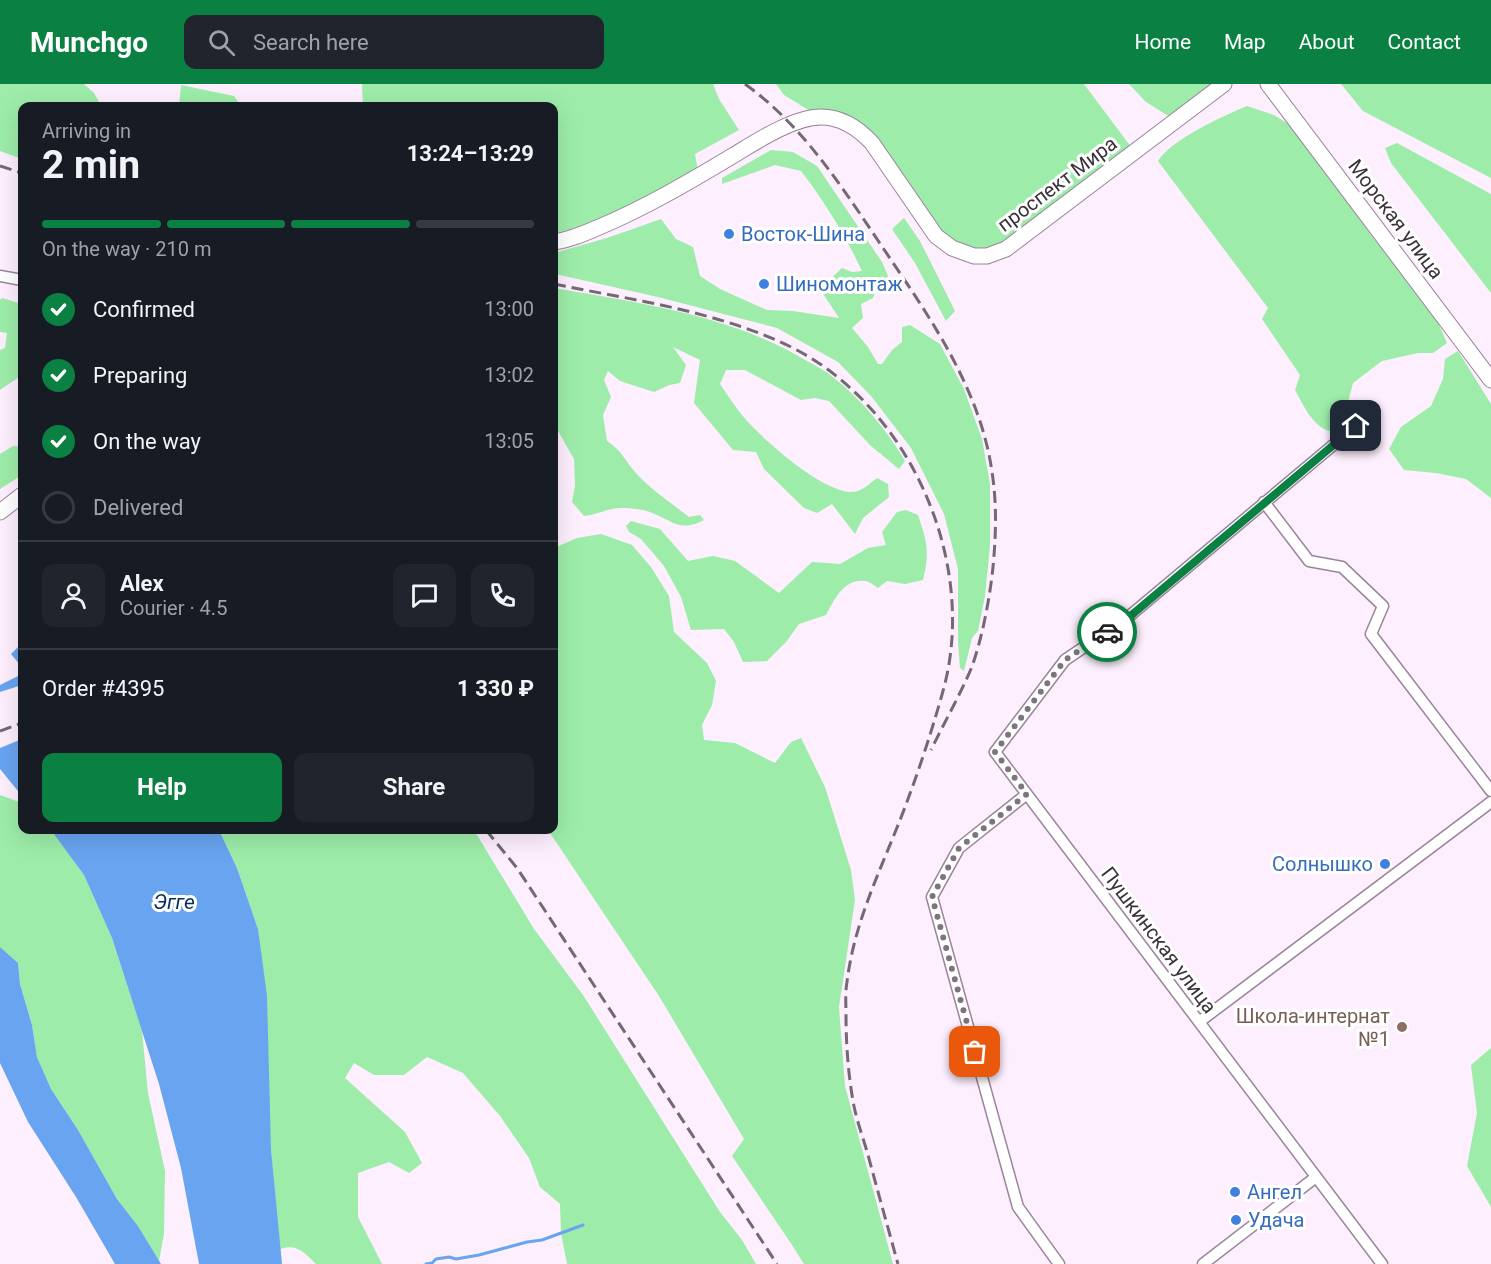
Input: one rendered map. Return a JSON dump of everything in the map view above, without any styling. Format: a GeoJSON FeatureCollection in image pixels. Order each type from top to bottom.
{"type":"FeatureCollection","features":[{"type":"Feature","properties":{"kind":"main road","name":"проспект Мира"},"geometry":{"type":"LineString","coordinates":[[558,241],[575,237],[645,206],[770,133],[792,124],[820,117],[842,120],[861,131],[873,142],[936,236],[952,248],[974,256],[987,256],[1006,249],[1224,84]]}},
{"type":"Feature","properties":{"kind":"main road","name":"Морская улица"},"geometry":{"type":"LineString","coordinates":[[1268,84],[1491,380]]}},
{"type":"Feature","properties":{"kind":"main road"},"geometry":{"type":"LineString","coordinates":[[0,512],[18,498]]}},
{"type":"Feature","properties":{"kind":"street"},"geometry":{"type":"LineString","coordinates":[[0,276],[18,279]]}},
{"type":"Feature","properties":{"kind":"street"},"geometry":{"type":"LineString","coordinates":[[1356,426],[1264,502],[1309,561],[1342,567],[1383,606],[1371,634],[1491,791]]}},
{"type":"Feature","properties":{"kind":"street","name":"Пушкинская улица"},"geometry":{"type":"LineString","coordinates":[[1264,502],[1128,618],[1065,660],[995,752],[1382,1264]]}},
{"type":"Feature","properties":{"kind":"street"},"geometry":{"type":"LineString","coordinates":[[1027,794],[959,848],[932,897],[1018,1207],[1059,1264]]}},
{"type":"Feature","properties":{"kind":"street"},"geometry":{"type":"LineString","coordinates":[[1199,1022],[1491,802]]}},
{"type":"Feature","properties":{"kind":"street"},"geometry":{"type":"LineString","coordinates":[[1203,1264],[1316,1177]]}},
{"type":"Feature","properties":{"kind":"green space"},"geometry":{"type":"Polygon","coordinates":[[[0,84],[84,84],[94,93],[99,102],[18,102],[18,158],[0,151],[0,84]]]}},
{"type":"Feature","properties":{"kind":"green space"},"geometry":{"type":"Polygon","coordinates":[[[362,84],[713,84],[719,99],[739,130],[695,154],[699,176],[558,240],[558,102],[363,102],[362,84]]]}},
{"type":"Feature","properties":{"kind":"green space"},"geometry":{"type":"Polygon","coordinates":[[[776,84],[1084,84],[1134,151],[1006,249],[952,248],[873,143],[820,117],[784,95],[776,84]]]}},
{"type":"Feature","properties":{"kind":"green space"},"geometry":{"type":"Polygon","coordinates":[[[1129,84],[1224,84],[1175,120],[1146,102],[1129,84]]]}},
{"type":"Feature","properties":{"kind":"green space"},"geometry":{"type":"Polygon","coordinates":[[[1341,84],[1491,84],[1491,178],[1363,111],[1341,84]]]}},
{"type":"Feature","properties":{"kind":"green space"},"geometry":{"type":"Polygon","coordinates":[[[181,85],[234,96],[238,102],[179,102],[181,85]]]}},
{"type":"Feature","properties":{"kind":"green space"},"geometry":{"type":"Polygon","coordinates":[[[1247,106],[1274,115],[1295,128],[1368,231],[1436,318],[1447,343],[1433,353],[1418,353],[1382,361],[1353,383],[1344,418],[1329,431],[1313,420],[1295,390],[1300,375],[1262,319],[1268,308],[1158,161],[1186,137],[1247,106]]]}},
{"type":"Feature","properties":{"kind":"green space"},"geometry":{"type":"Polygon","coordinates":[[[1397,143],[1491,194],[1491,293],[1391,163],[1385,148],[1397,143]]]}},
{"type":"Feature","properties":{"kind":"green space"},"geometry":{"type":"Polygon","coordinates":[[[771,150],[793,152],[817,166],[882,262],[894,290],[877,287],[873,298],[861,304],[863,318],[852,328],[868,347],[878,364],[882,364],[892,350],[902,342],[902,327],[910,325],[940,344],[964,389],[982,439],[990,484],[990,546],[985,596],[978,631],[972,638],[964,671],[960,668],[958,642],[958,569],[944,514],[911,448],[871,396],[838,362],[777,328],[658,297],[558,275],[558,252],[661,219],[676,239],[693,247],[700,276],[720,289],[767,310],[793,311],[839,318],[820,289],[842,268],[852,272],[862,271],[834,219],[801,171],[775,165],[722,184],[722,178],[771,150]]]}},
{"type":"Feature","properties":{"kind":"green space"},"geometry":{"type":"Polygon","coordinates":[[[904,218],[920,241],[955,311],[946,321],[915,263],[892,229],[904,218]]]}},
{"type":"Feature","properties":{"kind":"green space"},"geometry":{"type":"Polygon","coordinates":[[[558,289],[684,313],[748,332],[778,345],[831,375],[854,396],[882,427],[905,461],[899,469],[871,446],[829,401],[815,398],[801,400],[745,370],[726,370],[720,384],[738,411],[776,449],[806,472],[836,489],[849,492],[861,490],[877,478],[888,484],[889,497],[863,518],[855,534],[832,504],[817,513],[804,508],[764,469],[756,452],[733,450],[694,403],[700,360],[673,347],[686,365],[680,383],[654,392],[620,381],[608,371],[604,380],[611,397],[603,415],[607,441],[654,490],[689,517],[700,515],[704,520],[695,524],[682,525],[647,511],[625,508],[584,516],[572,502],[575,486],[574,459],[558,431],[558,289]]]}},
{"type":"Feature","properties":{"kind":"green space"},"geometry":{"type":"Polygon","coordinates":[[[2,298],[18,303],[18,378],[0,390],[0,350],[5,348],[7,333],[0,332],[0,300],[2,298]]]}},
{"type":"Feature","properties":{"kind":"green space"},"geometry":{"type":"Polygon","coordinates":[[[1458,351],[1491,404],[1491,498],[1466,479],[1404,470],[1389,449],[1401,427],[1431,406],[1443,379],[1445,359],[1458,351]]]}},
{"type":"Feature","properties":{"kind":"green space"},"geometry":{"type":"Polygon","coordinates":[[[13,446],[18,447],[18,478],[0,489],[0,454],[13,446]]]}},
{"type":"Feature","properties":{"kind":"green space"},"geometry":{"type":"Polygon","coordinates":[[[906,510],[918,515],[925,540],[927,554],[923,580],[905,584],[887,581],[878,588],[867,581],[851,583],[841,591],[826,615],[799,624],[786,642],[767,661],[743,662],[734,642],[724,629],[691,630],[681,597],[664,566],[641,539],[629,532],[626,526],[631,521],[660,529],[688,561],[713,556],[735,561],[779,593],[812,562],[840,564],[868,548],[886,545],[882,532],[897,512],[906,510]]]}},
{"type":"Feature","properties":{"kind":"green space"},"geometry":{"type":"Polygon","coordinates":[[[601,534],[632,545],[651,567],[669,596],[674,632],[707,663],[716,681],[712,705],[702,725],[704,740],[735,743],[775,763],[791,742],[801,738],[825,787],[851,870],[855,900],[839,1007],[845,1086],[893,1264],[804,1264],[732,1156],[744,1139],[659,996],[551,834],[558,834],[558,546],[577,538],[601,534]]]}},
{"type":"Feature","properties":{"kind":"green space"},"geometry":{"type":"Polygon","coordinates":[[[0,795],[18,802],[18,834],[56,835],[84,875],[112,938],[142,1031],[148,1093],[165,1171],[164,1234],[159,1261],[138,1226],[117,1199],[78,1130],[51,1089],[37,1057],[32,1025],[20,984],[18,963],[0,947],[0,795]]]}},
{"type":"Feature","properties":{"kind":"green space"},"geometry":{"type":"Polygon","coordinates":[[[221,834],[476,834],[534,929],[583,995],[720,1212],[742,1240],[756,1264],[567,1264],[561,1233],[560,1204],[540,1187],[529,1158],[500,1116],[463,1073],[427,1057],[404,1075],[374,1075],[354,1063],[345,1078],[405,1132],[422,1163],[409,1173],[389,1162],[358,1173],[358,1217],[382,1264],[316,1264],[296,1248],[280,1249],[271,1149],[258,929],[237,868],[221,834]]]}},
{"type":"Feature","properties":{"kind":"green space"},"geometry":{"type":"Polygon","coordinates":[[[1491,1048],[1491,1207],[1467,1166],[1477,1113],[1471,1065],[1491,1048]]]}},
{"type":"Feature","properties":{"kind":"water"},"geometry":{"type":"Polygon","coordinates":[[[18,647],[18,663],[11,654],[18,647]]]}},
{"type":"Feature","properties":{"kind":"water"},"geometry":{"type":"Polygon","coordinates":[[[18,676],[18,686],[0,692],[0,685],[18,676]]]}},
{"type":"Feature","properties":{"kind":"water"},"geometry":{"type":"Polygon","coordinates":[[[18,741],[18,791],[0,769],[0,748],[18,741]]]}},
{"type":"Feature","properties":{"kind":"water","name":"Эгге"},"geometry":{"type":"Polygon","coordinates":[[[54,834],[221,834],[237,868],[258,929],[267,996],[271,1149],[282,1264],[199,1264],[181,1168],[159,1084],[112,938],[84,875],[54,834]]]}},
{"type":"Feature","properties":{"kind":"water"},"geometry":{"type":"Polygon","coordinates":[[[0,947],[18,963],[20,984],[32,1025],[37,1057],[51,1089],[78,1130],[117,1199],[138,1226],[161,1264],[115,1264],[28,1122],[0,1063],[0,947]]]}},
{"type":"Feature","properties":{"kind":"waterway"},"geometry":{"type":"LineString","coordinates":[[426,1264],[436,1259],[449,1257],[456,1259],[479,1255],[542,1240],[583,1225]]}},
{"type":"Feature","properties":{"kind":"railway"},"geometry":{"type":"LineString","coordinates":[[745,84],[766,100],[819,157],[915,295],[949,351],[976,410],[986,440],[994,484],[996,520],[988,605],[971,669],[931,750]]}},
{"type":"Feature","properties":{"kind":"railway"},"geometry":{"type":"LineString","coordinates":[[0,166],[18,172]]}},
{"type":"Feature","properties":{"kind":"railway"},"geometry":{"type":"LineString","coordinates":[[558,285],[644,301],[733,324],[789,346],[832,373],[869,407],[900,447],[925,493],[942,541],[951,591],[952,642],[943,691],[913,786],[864,911],[851,958],[846,990],[847,1047],[853,1101],[898,1264]]}},
{"type":"Feature","properties":{"kind":"railway"},"geometry":{"type":"LineString","coordinates":[[0,731],[18,724]]}},
{"type":"Feature","properties":{"kind":"railway"},"geometry":{"type":"LineString","coordinates":[[489,834],[517,868],[777,1264]]}},
{"type":"Feature","properties":{"kind":"way so far"},"geometry":{"type":"LineString","coordinates":[[975,1052],[932,897],[959,848],[1027,794],[995,752],[1065,660],[1107,632]]}},
{"type":"Feature","properties":{"kind":"place","name":"Восток-Шина"},"geometry":{"type":"Point","coordinates":[729,234]}},
{"type":"Feature","properties":{"kind":"place","name":"Шиномонтаж"},"geometry":{"type":"Point","coordinates":[764,284]}},
{"type":"Feature","properties":{"kind":"place","name":"Солнышко"},"geometry":{"type":"Point","coordinates":[1385,864]}},
{"type":"Feature","properties":{"kind":"place","name":"Школа-интернат №1"},"geometry":{"type":"Point","coordinates":[1402,1027]}},
{"type":"Feature","properties":{"kind":"place","name":"Ангел"},"geometry":{"type":"Point","coordinates":[1235,1192]}},
{"type":"Feature","properties":{"kind":"place","name":"Удача"},"geometry":{"type":"Point","coordinates":[1236,1220]}},
{"type":"Feature","properties":{"kind":"route"},"geometry":{"type":"LineString","coordinates":[[1107,632],[1128,618],[1356,426]]}}]}
